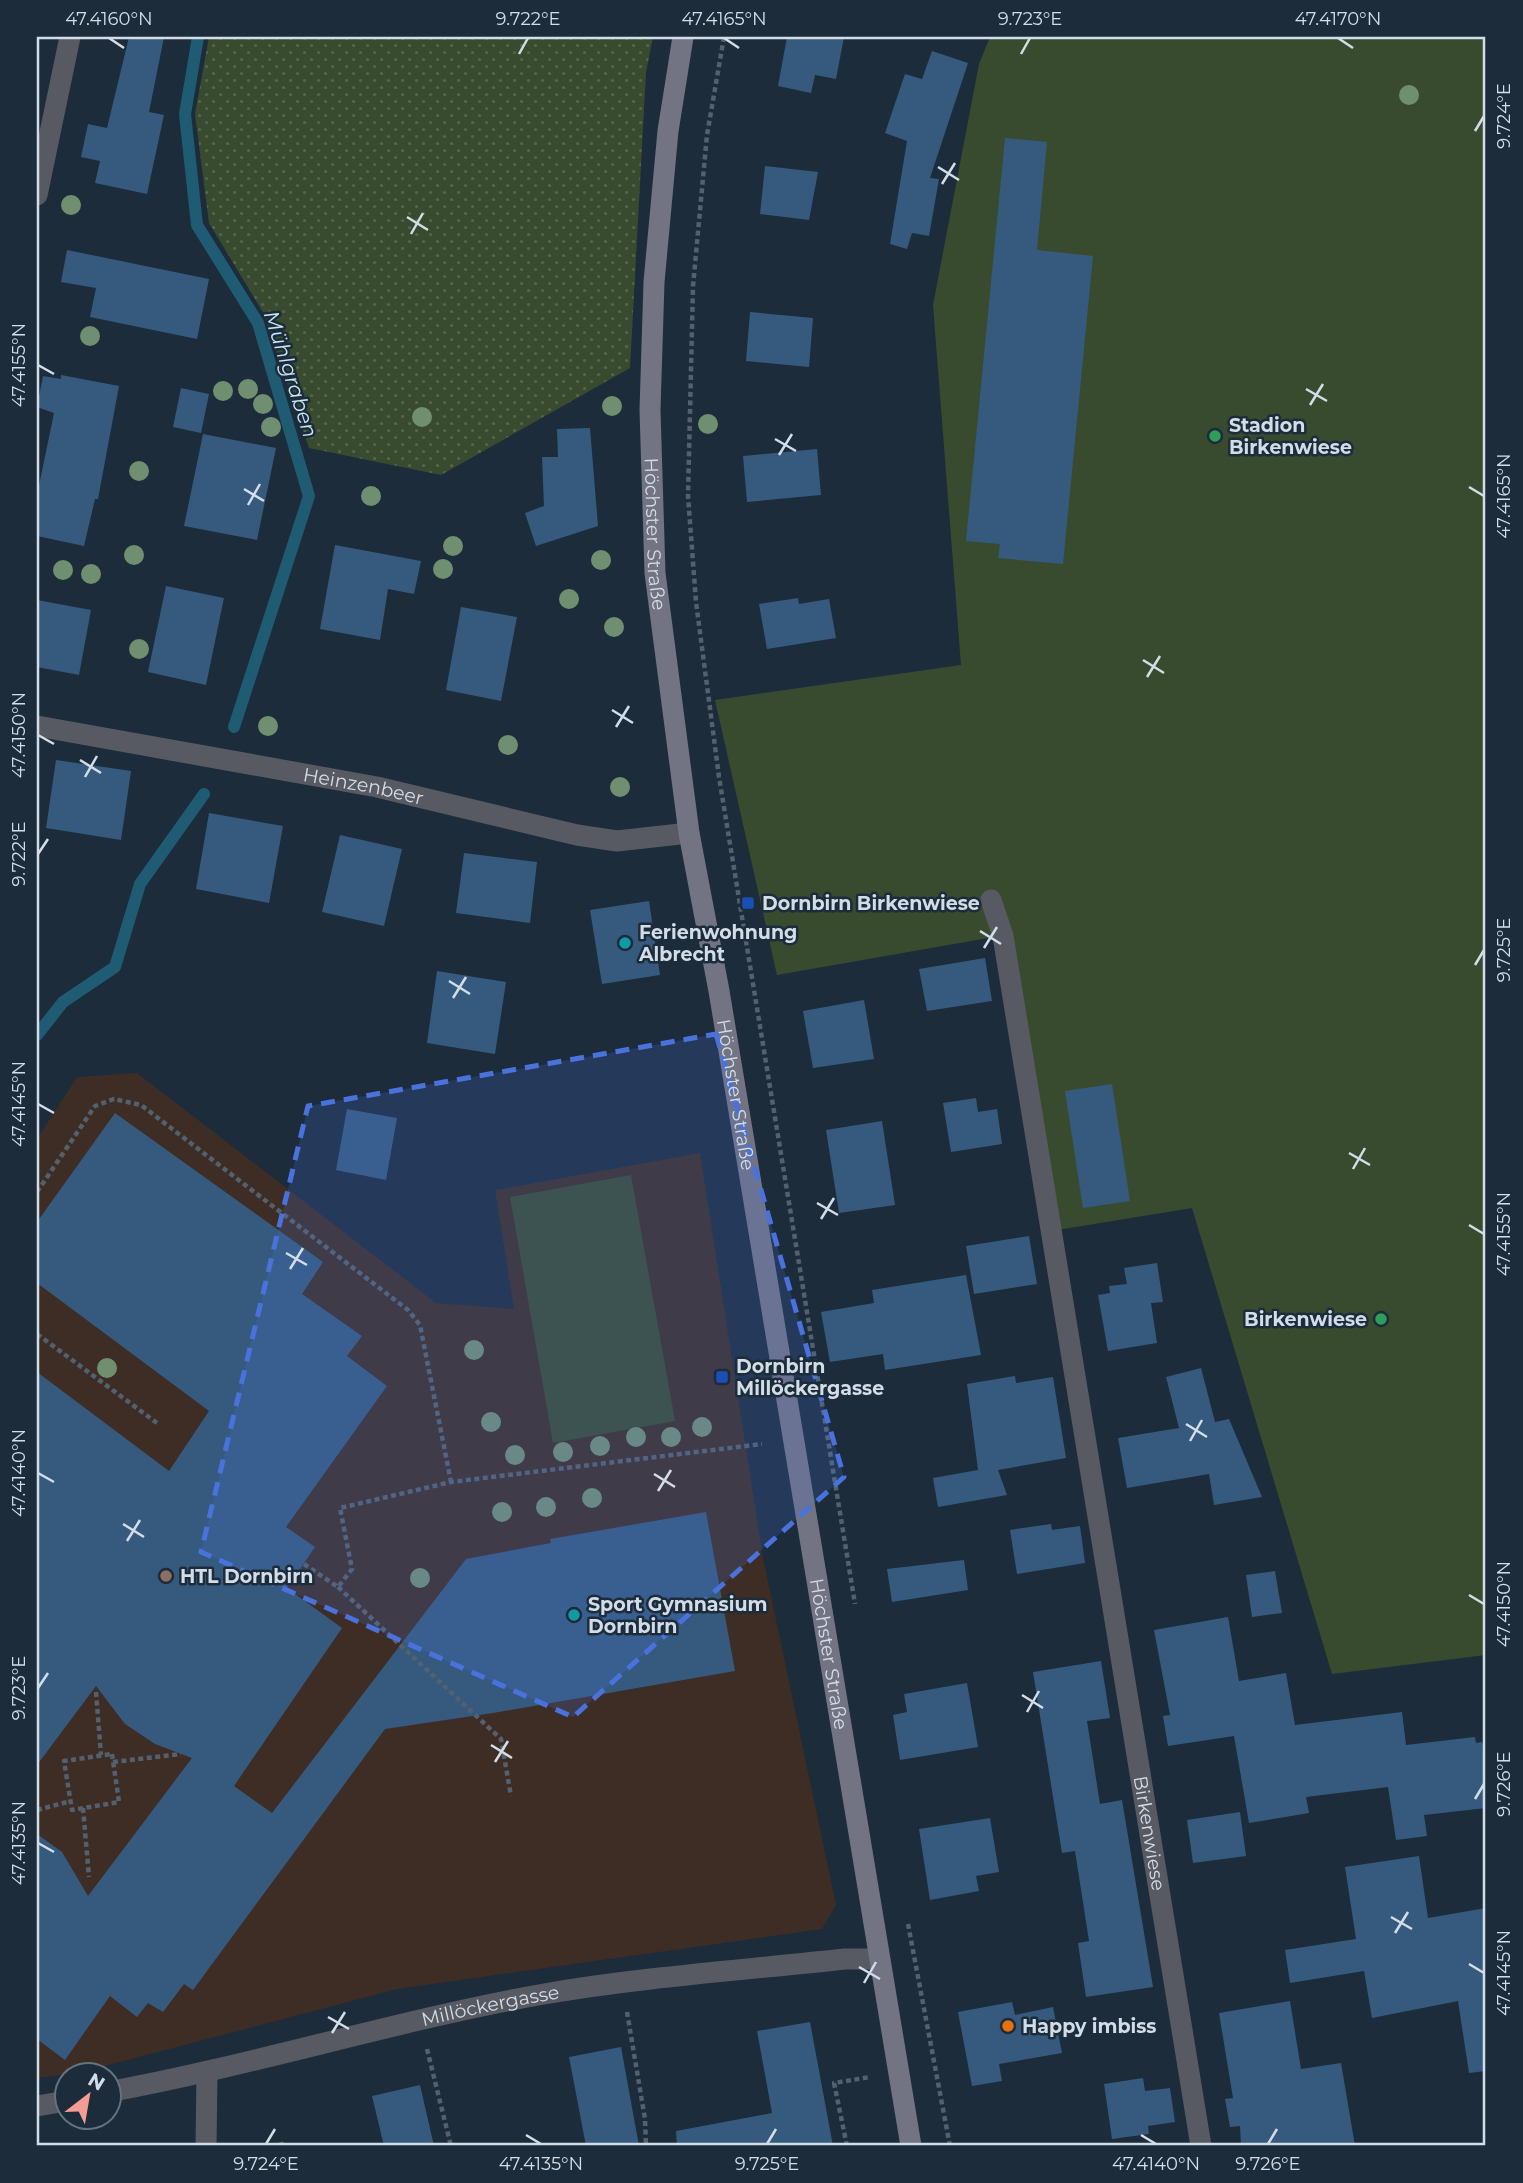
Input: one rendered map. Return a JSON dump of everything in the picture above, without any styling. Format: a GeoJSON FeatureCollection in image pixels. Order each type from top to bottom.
{"type":"FeatureCollection","features":[{"type":"Feature","properties":{"kind":"main road","name":"Höchster Straße"},"geometry":{"type":"LineString","coordinates":[[683,37],[668,131],[653,282],[650,410],[655,573],[689,833],[719,991],[795,1440],[878,1959],[911,2146]]}},
{"type":"Feature","properties":{"kind":"street"},"geometry":{"type":"LineString","coordinates":[[37,195],[70,37]]}},
{"type":"Feature","properties":{"kind":"street","name":"Heinzenbeer"},"geometry":{"type":"LineString","coordinates":[[37,726],[377,787],[577,835],[617,841],[689,833]]}},
{"type":"Feature","properties":{"kind":"street","name":"Birkenwiese"},"geometry":{"type":"LineString","coordinates":[[991,900],[1003,936],[1201,2146]]}},
{"type":"Feature","properties":{"kind":"street","name":"Millöckergasse"},"geometry":{"type":"LineString","coordinates":[[122,2089],[207,2074],[420,2021],[544,1994],[845,1959],[878,1959]]}},
{"type":"Feature","properties":{"kind":"street"},"geometry":{"type":"LineString","coordinates":[[206,2146],[207,2074]]}},
{"type":"Feature","properties":{"kind":"path"},"geometry":{"type":"LineString","coordinates":[[724,37],[707,135],[693,286],[688,496],[696,602],[719,776],[857,1617]]}},
{"type":"Feature","properties":{"kind":"path"},"geometry":{"type":"LineString","coordinates":[[37,1192],[95,1106],[114,1099],[141,1105],[408,1310],[420,1325],[451,1482]]}},
{"type":"Feature","properties":{"kind":"path"},"geometry":{"type":"LineString","coordinates":[[37,1334],[157,1423]]}},
{"type":"Feature","properties":{"kind":"path"},"geometry":{"type":"LineString","coordinates":[[338,1587],[352,1569],[340,1508],[451,1482],[762,1444]]}},
{"type":"Feature","properties":{"kind":"path"},"geometry":{"type":"LineString","coordinates":[[304,1564],[338,1587],[501,1739],[511,1796]]}},
{"type":"Feature","properties":{"kind":"path"},"geometry":{"type":"LineString","coordinates":[[96,1692],[101,1755]]}},
{"type":"Feature","properties":{"kind":"path"},"geometry":{"type":"LineString","coordinates":[[112,1754],[120,1802],[72,1810],[64,1761],[101,1755],[112,1754]]}},
{"type":"Feature","properties":{"kind":"path"},"geometry":{"type":"LineString","coordinates":[[113,1762],[181,1754]]}},
{"type":"Feature","properties":{"kind":"path"},"geometry":{"type":"LineString","coordinates":[[37,1810],[71,1801]]}},
{"type":"Feature","properties":{"kind":"path"},"geometry":{"type":"LineString","coordinates":[[83,1808],[89,1877]]}},
{"type":"Feature","properties":{"kind":"path"},"geometry":{"type":"LineString","coordinates":[[907,1920],[950,2146]]}},
{"type":"Feature","properties":{"kind":"path"},"geometry":{"type":"LineString","coordinates":[[622,1983],[645,2119],[646,2146]]}},
{"type":"Feature","properties":{"kind":"path"},"geometry":{"type":"LineString","coordinates":[[420,2021],[451,2146]]}},
{"type":"Feature","properties":{"kind":"path"},"geometry":{"type":"LineString","coordinates":[[847,2146],[834,2082],[871,2077]]}},
{"type":"Feature","properties":{"kind":"highlighted area"},"geometry":{"type":"Polygon","coordinates":[[[716,1034],[844,1477],[573,1717],[201,1552],[308,1106],[716,1034]]]}},
{"type":"Feature","properties":{"kind":"shaded area","name":"HTL Dornbirn"},"geometry":{"type":"Polygon","coordinates":[[[137,1073],[436,1303],[514,1309],[495,1190],[700,1153],[763,1558],[836,1905],[822,1929],[397,1989],[122,2061],[52,2060],[52,2076],[37,2078],[37,1139],[77,1077],[137,1073]]]}},
{"type":"Feature","properties":{"kind":"green space"},"geometry":{"type":"Polygon","coordinates":[[[209,37],[653,37],[646,72],[630,368],[441,475],[309,448],[264,314],[209,223],[195,114],[209,37]]]}},
{"type":"Feature","properties":{"kind":"green space","name":"Stadion Birkenwiese"},"geometry":{"type":"Polygon","coordinates":[[[990,37],[1486,37],[1486,1655],[1332,1674],[1192,1208],[1057,1230],[994,937],[777,975],[715,700],[961,665],[933,305],[979,64],[990,37]]]}},
{"type":"Feature","properties":{"kind":"green space"},"geometry":{"type":"Polygon","coordinates":[[[631,1175],[675,1421],[553,1443],[510,1197],[631,1175]]]}},
{"type":"Feature","properties":{"kind":"building"},"geometry":{"type":"Polygon","coordinates":[[[129,37],[164,37],[149,112],[164,115],[147,194],[95,183],[100,161],[81,157],[88,124],[107,128],[129,37]]]}},
{"type":"Feature","properties":{"kind":"building"},"geometry":{"type":"Polygon","coordinates":[[[787,37],[844,37],[836,79],[815,75],[811,93],[778,86],[787,37]]]}},
{"type":"Feature","properties":{"kind":"building"},"geometry":{"type":"Polygon","coordinates":[[[932,51],[968,63],[930,178],[939,179],[929,236],[912,233],[907,249],[890,244],[907,141],[885,133],[905,74],[922,79],[932,51]]]}},
{"type":"Feature","properties":{"kind":"building"},"geometry":{"type":"Polygon","coordinates":[[[1005,138],[1047,142],[1037,250],[1093,256],[1063,564],[998,558],[1000,544],[966,541],[1005,138]]]}},
{"type":"Feature","properties":{"kind":"building"},"geometry":{"type":"Polygon","coordinates":[[[765,166],[818,172],[809,220],[760,214],[765,166]]]}},
{"type":"Feature","properties":{"kind":"building"},"geometry":{"type":"Polygon","coordinates":[[[67,250],[209,279],[197,339],[90,317],[96,288],[61,282],[67,250]]]}},
{"type":"Feature","properties":{"kind":"building"},"geometry":{"type":"Polygon","coordinates":[[[750,312],[813,318],[809,367],[746,361],[750,312]]]}},
{"type":"Feature","properties":{"kind":"building"},"geometry":{"type":"Polygon","coordinates":[[[61,375],[119,386],[98,499],[95,499],[84,546],[37,536],[37,495],[54,413],[37,407],[43,376],[61,379],[61,375]]]}},
{"type":"Feature","properties":{"kind":"building"},"geometry":{"type":"Polygon","coordinates":[[[181,388],[209,394],[201,433],[173,427],[181,388]]]}},
{"type":"Feature","properties":{"kind":"building"},"geometry":{"type":"Polygon","coordinates":[[[590,428],[598,526],[536,546],[525,513],[544,506],[542,457],[558,457],[557,429],[590,428]]]}},
{"type":"Feature","properties":{"kind":"building"},"geometry":{"type":"Polygon","coordinates":[[[203,434],[276,448],[257,540],[184,526],[203,434]]]}},
{"type":"Feature","properties":{"kind":"building"},"geometry":{"type":"Polygon","coordinates":[[[817,449],[821,495],[747,502],[743,456],[817,449]]]}},
{"type":"Feature","properties":{"kind":"building"},"geometry":{"type":"Polygon","coordinates":[[[335,545],[421,561],[414,594],[388,589],[380,640],[320,629],[335,545]]]}},
{"type":"Feature","properties":{"kind":"building"},"geometry":{"type":"Polygon","coordinates":[[[166,586],[224,598],[206,685],[148,672],[166,586]]]}},
{"type":"Feature","properties":{"kind":"building"},"geometry":{"type":"Polygon","coordinates":[[[798,598],[799,604],[829,599],[836,638],[767,649],[759,604],[798,598]]]}},
{"type":"Feature","properties":{"kind":"building"},"geometry":{"type":"Polygon","coordinates":[[[37,600],[91,610],[79,675],[37,667],[37,600]]]}},
{"type":"Feature","properties":{"kind":"building"},"geometry":{"type":"Polygon","coordinates":[[[461,607],[517,617],[501,701],[446,690],[461,607]]]}},
{"type":"Feature","properties":{"kind":"building"},"geometry":{"type":"Polygon","coordinates":[[[56,760],[131,771],[121,840],[46,828],[56,760]]]}},
{"type":"Feature","properties":{"kind":"building"},"geometry":{"type":"Polygon","coordinates":[[[209,813],[283,826],[269,903],[196,889],[209,813]]]}},
{"type":"Feature","properties":{"kind":"building"},"geometry":{"type":"Polygon","coordinates":[[[340,835],[402,849],[384,926],[322,912],[340,835]]]}},
{"type":"Feature","properties":{"kind":"building"},"geometry":{"type":"Polygon","coordinates":[[[464,853],[537,862],[530,923],[456,913],[464,853]]]}},
{"type":"Feature","properties":{"kind":"building","name":"Ferienwohnung Albrecht"},"geometry":{"type":"Polygon","coordinates":[[[649,901],[660,975],[602,984],[590,910],[649,901]]]}},
{"type":"Feature","properties":{"kind":"building"},"geometry":{"type":"Polygon","coordinates":[[[985,958],[992,1001],[927,1011],[919,969],[985,958]]]}},
{"type":"Feature","properties":{"kind":"building"},"geometry":{"type":"Polygon","coordinates":[[[437,971],[506,982],[495,1054],[427,1043],[437,971]]]}},
{"type":"Feature","properties":{"kind":"building"},"geometry":{"type":"Polygon","coordinates":[[[864,1000],[874,1059],[813,1068],[803,1011],[864,1000]]]}},
{"type":"Feature","properties":{"kind":"building"},"geometry":{"type":"Polygon","coordinates":[[[1112,1084],[1130,1201],[1083,1208],[1065,1091],[1112,1084]]]}},
{"type":"Feature","properties":{"kind":"building"},"geometry":{"type":"Polygon","coordinates":[[[976,1098],[978,1112],[997,1109],[1002,1144],[951,1152],[943,1103],[976,1098]]]}},
{"type":"Feature","properties":{"kind":"building"},"geometry":{"type":"Polygon","coordinates":[[[347,1109],[397,1118],[386,1180],[336,1170],[347,1109]]]}},
{"type":"Feature","properties":{"kind":"building","name":"HTL Dornbirn"},"geometry":{"type":"Polygon","coordinates":[[[115,1113],[323,1262],[302,1294],[362,1336],[347,1356],[387,1386],[286,1527],[315,1547],[287,1588],[342,1628],[234,1786],[272,1813],[466,1559],[551,1543],[550,1539],[706,1512],[735,1671],[385,1729],[193,1990],[184,1984],[163,2012],[148,2003],[137,2017],[110,1996],[65,2060],[37,2039],[37,1834],[62,1852],[88,1896],[192,1758],[155,1744],[125,1724],[96,1686],[37,1765],[37,1372],[169,1471],[209,1411],[37,1283],[37,1222],[115,1113]]]}},
{"type":"Feature","properties":{"kind":"building"},"geometry":{"type":"Polygon","coordinates":[[[882,1121],[895,1205],[839,1213],[826,1130],[882,1121]]]}},
{"type":"Feature","properties":{"kind":"building"},"geometry":{"type":"Polygon","coordinates":[[[1029,1236],[1037,1284],[974,1294],[966,1246],[1029,1236]]]}},
{"type":"Feature","properties":{"kind":"building"},"geometry":{"type":"Polygon","coordinates":[[[1157,1263],[1163,1302],[1151,1303],[1157,1343],[1108,1351],[1098,1295],[1110,1293],[1109,1286],[1127,1284],[1124,1268],[1157,1263]]]}},
{"type":"Feature","properties":{"kind":"building"},"geometry":{"type":"Polygon","coordinates":[[[966,1275],[981,1355],[885,1370],[883,1354],[830,1362],[821,1312],[874,1303],[872,1290],[966,1275]]]}},
{"type":"Feature","properties":{"kind":"building"},"geometry":{"type":"Polygon","coordinates":[[[1201,1368],[1215,1422],[1229,1419],[1262,1497],[1214,1505],[1209,1474],[1127,1488],[1118,1438],[1179,1428],[1166,1377],[1201,1368]]]}},
{"type":"Feature","properties":{"kind":"building"},"geometry":{"type":"Polygon","coordinates":[[[1015,1376],[1016,1383],[1053,1377],[1066,1458],[998,1470],[1007,1495],[938,1507],[933,1478],[978,1470],[967,1384],[1015,1376]]]}},
{"type":"Feature","properties":{"kind":"building"},"geometry":{"type":"Polygon","coordinates":[[[1051,1524],[1052,1530],[1080,1526],[1085,1563],[1017,1574],[1010,1530],[1051,1524]]]}},
{"type":"Feature","properties":{"kind":"building"},"geometry":{"type":"Polygon","coordinates":[[[964,1560],[968,1590],[892,1602],[887,1569],[964,1560]]]}},
{"type":"Feature","properties":{"kind":"building"},"geometry":{"type":"Polygon","coordinates":[[[1275,1571],[1282,1613],[1252,1617],[1246,1575],[1275,1571]]]}},
{"type":"Feature","properties":{"kind":"building"},"geometry":{"type":"Polygon","coordinates":[[[1228,1617],[1239,1681],[1286,1673],[1295,1725],[1402,1712],[1406,1745],[1475,1737],[1476,1743],[1482,1742],[1486,1758],[1486,1808],[1424,1815],[1427,1836],[1396,1840],[1388,1787],[1306,1797],[1309,1813],[1249,1823],[1234,1736],[1168,1746],[1163,1716],[1170,1715],[1154,1630],[1228,1617]]]}},
{"type":"Feature","properties":{"kind":"building"},"geometry":{"type":"Polygon","coordinates":[[[1101,1661],[1110,1718],[1087,1721],[1100,1804],[1122,1800],[1153,1987],[1086,1997],[1078,1943],[1089,1941],[1075,1851],[1062,1853],[1033,1672],[1101,1661]]]}},
{"type":"Feature","properties":{"kind":"building"},"geometry":{"type":"Polygon","coordinates":[[[967,1683],[978,1747],[900,1760],[893,1715],[907,1712],[904,1694],[967,1683]]]}},
{"type":"Feature","properties":{"kind":"building"},"geometry":{"type":"Polygon","coordinates":[[[1240,1812],[1246,1856],[1193,1863],[1187,1820],[1240,1812]]]}},
{"type":"Feature","properties":{"kind":"building"},"geometry":{"type":"Polygon","coordinates":[[[990,1818],[999,1872],[976,1876],[979,1891],[930,1900],[919,1829],[990,1818]]]}},
{"type":"Feature","properties":{"kind":"building"},"geometry":{"type":"Polygon","coordinates":[[[1419,1856],[1428,1918],[1486,1908],[1486,2071],[1469,2073],[1458,2001],[1372,2018],[1364,1971],[1290,1983],[1285,1950],[1356,1939],[1345,1867],[1419,1856]]]}},
{"type":"Feature","properties":{"kind":"building"},"geometry":{"type":"Polygon","coordinates":[[[1290,2001],[1301,2069],[1341,2063],[1355,2146],[1241,2146],[1240,2126],[1230,2127],[1225,2099],[1233,2098],[1219,2013],[1290,2001]]]}},
{"type":"Feature","properties":{"kind":"building","name":"Happy imbiss"},"geometry":{"type":"Polygon","coordinates":[[[1012,2002],[1015,2015],[1053,2007],[1062,2053],[999,2064],[1002,2081],[972,2086],[958,2012],[1012,2002]]]}},
{"type":"Feature","properties":{"kind":"building"},"geometry":{"type":"Polygon","coordinates":[[[810,2022],[833,2146],[677,2146],[676,2131],[772,2113],[757,2031],[810,2022]]]}},
{"type":"Feature","properties":{"kind":"building"},"geometry":{"type":"Polygon","coordinates":[[[621,2047],[639,2146],[586,2146],[569,2057],[621,2047]]]}},
{"type":"Feature","properties":{"kind":"building"},"geometry":{"type":"Polygon","coordinates":[[[1143,2078],[1145,2091],[1170,2088],[1175,2122],[1148,2126],[1149,2134],[1112,2139],[1104,2084],[1143,2078]]]}},
{"type":"Feature","properties":{"kind":"building"},"geometry":{"type":"Polygon","coordinates":[[[420,2085],[434,2146],[384,2146],[372,2096],[420,2085]]]}},
{"type":"Feature","properties":{"kind":"waterway","name":"Mühlgraben"},"geometry":{"type":"LineString","coordinates":[[198,37],[185,114],[197,225],[258,323],[309,496],[234,727]]}},
{"type":"Feature","properties":{"kind":"waterway","name":"Mühlgraben"},"geometry":{"type":"LineString","coordinates":[[37,1035],[63,1002],[115,967],[140,884],[204,794]]}},
{"type":"Feature","properties":{"kind":"place","name":"Stadion Birkenwiese"},"geometry":{"type":"Point","coordinates":[1215,436]}},
{"type":"Feature","properties":{"kind":"place","name":"Dornbirn Birkenwiese"},"geometry":{"type":"Point","coordinates":[748,903]}},
{"type":"Feature","properties":{"kind":"place","name":"Ferienwohnung Albrecht"},"geometry":{"type":"Point","coordinates":[625,943]}},
{"type":"Feature","properties":{"kind":"place","name":"Birkenwiese"},"geometry":{"type":"Point","coordinates":[1381,1319]}},
{"type":"Feature","properties":{"kind":"place","name":"Dornbirn Millöckergasse"},"geometry":{"type":"Point","coordinates":[722,1377]}},
{"type":"Feature","properties":{"kind":"place","name":"HTL Dornbirn"},"geometry":{"type":"Point","coordinates":[166,1576]}},
{"type":"Feature","properties":{"kind":"place","name":"Sport Gymnasium Dornbirn"},"geometry":{"type":"Point","coordinates":[574,1615]}},
{"type":"Feature","properties":{"kind":"place","name":"Happy imbiss"},"geometry":{"type":"Point","coordinates":[1008,2026]}}]}
